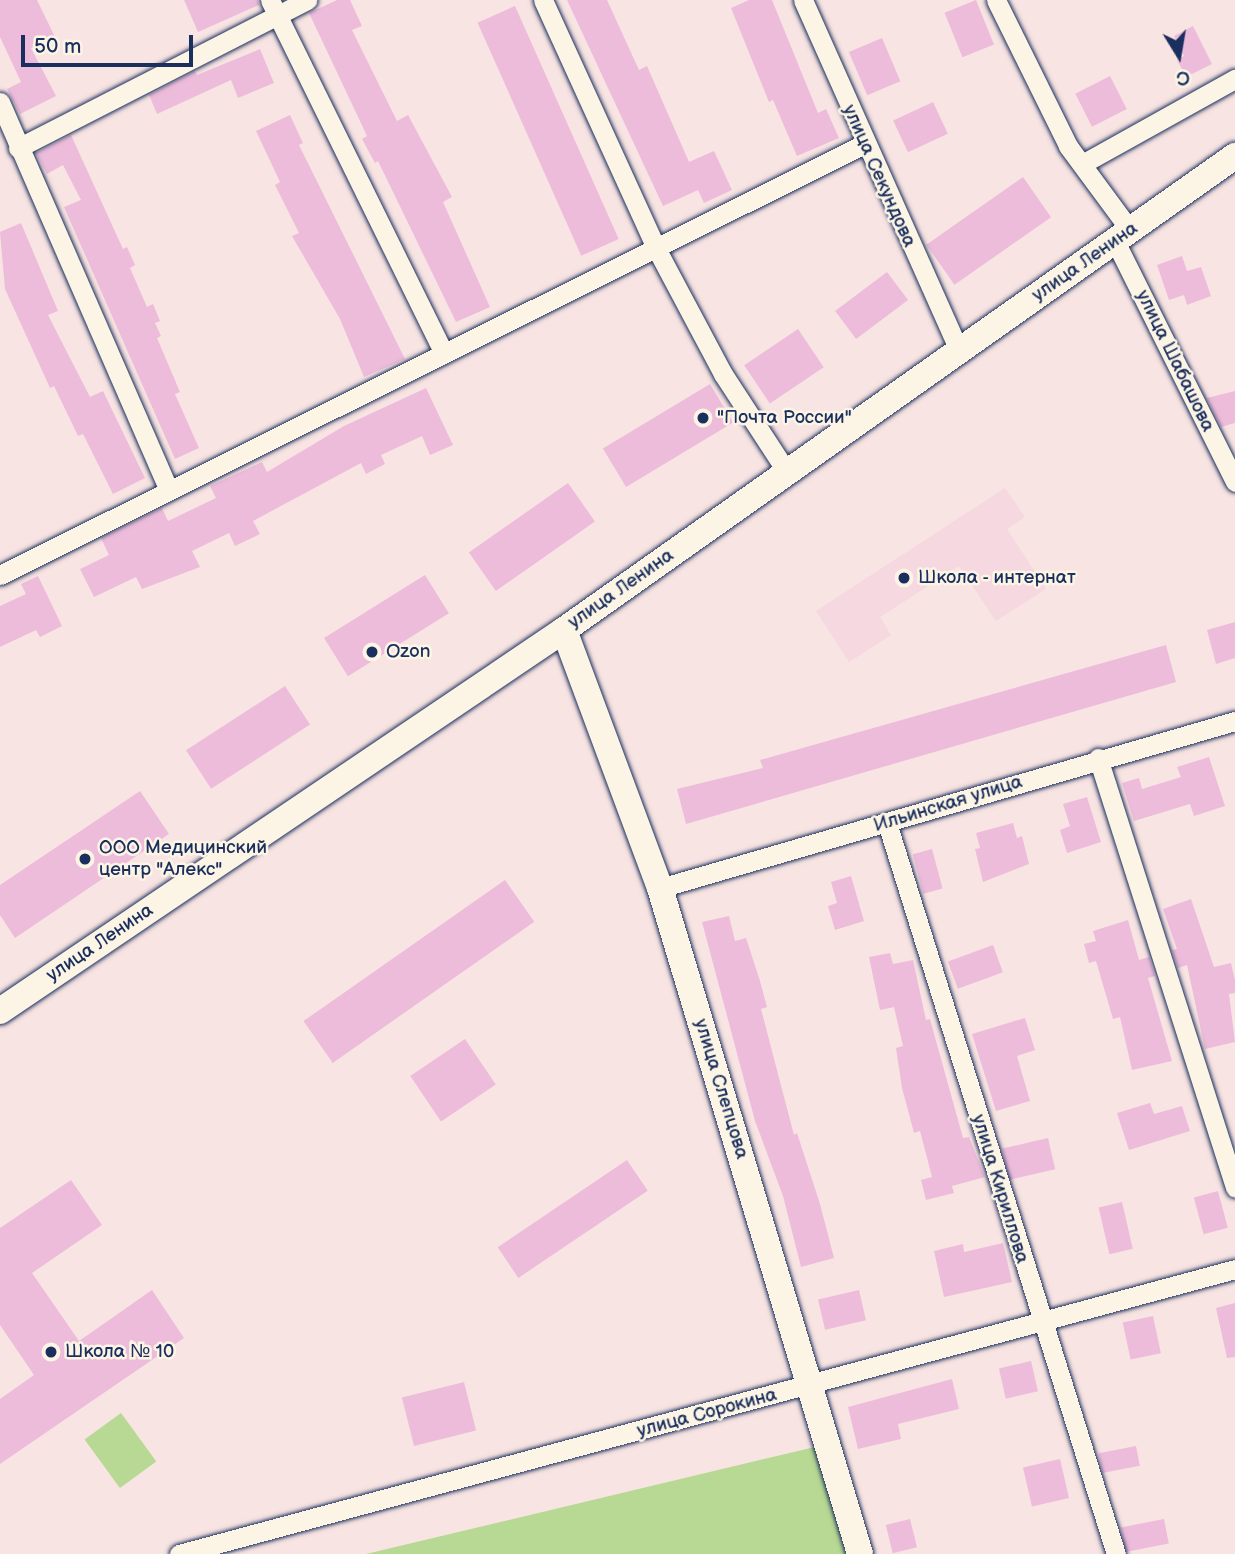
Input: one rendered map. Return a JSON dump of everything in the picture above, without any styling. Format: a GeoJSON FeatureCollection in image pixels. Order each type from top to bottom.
{"type":"FeatureCollection","features":[{"type":"Feature","properties":{"kind":"main road","name":"улица Ленина"},"geometry":{"type":"LineString","coordinates":[[0,1011],[564,629],[1235,156]]}},
{"type":"Feature","properties":{"kind":"main road","name":"улица Слепцова"},"geometry":{"type":"LineString","coordinates":[[564,629],[660,888],[860,1554]]}},
{"type":"Feature","properties":{"kind":"street"},"geometry":{"type":"LineString","coordinates":[[18,148],[274,8],[307,0]]}},
{"type":"Feature","properties":{"kind":"street"},"geometry":{"type":"LineString","coordinates":[[543,0],[656,248],[723,374],[787,472]]}},
{"type":"Feature","properties":{"kind":"street","name":"улица Секундова"},"geometry":{"type":"LineString","coordinates":[[803,0],[864,144],[959,351]]}},
{"type":"Feature","properties":{"kind":"street","name":"улица Шабашова"},"geometry":{"type":"LineString","coordinates":[[996,0],[1069,146],[1123,235],[1235,482]]}},
{"type":"Feature","properties":{"kind":"street"},"geometry":{"type":"LineString","coordinates":[[274,8],[444,354]]}},
{"type":"Feature","properties":{"kind":"street"},"geometry":{"type":"LineString","coordinates":[[1082,164],[1235,79]]}},
{"type":"Feature","properties":{"kind":"street"},"geometry":{"type":"LineString","coordinates":[[0,102],[168,488]]}},
{"type":"Feature","properties":{"kind":"street"},"geometry":{"type":"LineString","coordinates":[[0,575],[168,488],[444,354],[864,144]]}},
{"type":"Feature","properties":{"kind":"street","name":"Ильинская улица"},"geometry":{"type":"LineString","coordinates":[[660,888],[1098,758],[1235,721]]}},
{"type":"Feature","properties":{"kind":"street"},"geometry":{"type":"LineString","coordinates":[[1098,758],[1235,1188]]}},
{"type":"Feature","properties":{"kind":"street","name":"улица Кириллова"},"geometry":{"type":"LineString","coordinates":[[887,822],[1039,1319],[1116,1554]]}},
{"type":"Feature","properties":{"kind":"street","name":"улица Сорокина"},"geometry":{"type":"LineString","coordinates":[[179,1554],[810,1385],[1039,1319],[1235,1269]]}},
{"type":"Feature","properties":{"kind":"shaded area","name":"Школа - интернат"},"geometry":{"type":"Polygon","coordinates":[[[1005,488],[1025,517],[1007,529],[1046,589],[996,621],[959,566],[880,617],[891,635],[849,662],[816,611],[1005,488]]]}},
{"type":"Feature","properties":{"kind":"green space"},"geometry":{"type":"Polygon","coordinates":[[[121,1413],[156,1462],[120,1488],[85,1439],[121,1413]]]}},
{"type":"Feature","properties":{"kind":"green space"},"geometry":{"type":"Polygon","coordinates":[[[819,1446],[850,1554],[366,1554],[819,1446]]]}},
{"type":"Feature","properties":{"kind":"building"},"geometry":{"type":"Polygon","coordinates":[[[0,0],[37,0],[55,37],[31,48],[56,96],[20,114],[7,89],[21,82],[0,37],[0,0]]]}},
{"type":"Feature","properties":{"kind":"building"},"geometry":{"type":"Polygon","coordinates":[[[184,0],[258,0],[259,5],[198,32],[184,0]]]}},
{"type":"Feature","properties":{"kind":"building"},"geometry":{"type":"Polygon","coordinates":[[[337,0],[350,0],[362,26],[352,30],[397,121],[408,115],[452,197],[443,202],[490,307],[456,322],[378,161],[375,163],[362,139],[367,136],[309,13],[337,0]]]}},
{"type":"Feature","properties":{"kind":"building"},"geometry":{"type":"Polygon","coordinates":[[[567,0],[607,0],[639,70],[647,66],[689,162],[714,151],[732,190],[704,203],[698,190],[663,206],[567,0]]]}},
{"type":"Feature","properties":{"kind":"building"},"geometry":{"type":"Polygon","coordinates":[[[749,0],[772,0],[818,113],[826,109],[839,138],[797,156],[773,100],[769,102],[731,8],[749,0]]]}},
{"type":"Feature","properties":{"kind":"building"},"geometry":{"type":"Polygon","coordinates":[[[976,0],[994,45],[962,57],[944,13],[976,0]]]}},
{"type":"Feature","properties":{"kind":"building"},"geometry":{"type":"Polygon","coordinates":[[[515,6],[619,239],[581,256],[478,23],[515,6]]]}},
{"type":"Feature","properties":{"kind":"building"},"geometry":{"type":"Polygon","coordinates":[[[1193,26],[1212,64],[1186,77],[1177,60],[1184,56],[1174,36],[1193,26]]]}},
{"type":"Feature","properties":{"kind":"building"},"geometry":{"type":"Polygon","coordinates":[[[882,38],[900,81],[867,95],[849,52],[882,38]]]}},
{"type":"Feature","properties":{"kind":"building"},"geometry":{"type":"Polygon","coordinates":[[[260,49],[274,83],[238,98],[231,80],[157,114],[149,95],[195,71],[197,75],[260,49]]]}},
{"type":"Feature","properties":{"kind":"building"},"geometry":{"type":"Polygon","coordinates":[[[1110,76],[1127,109],[1092,127],[1075,94],[1110,76]]]}},
{"type":"Feature","properties":{"kind":"building"},"geometry":{"type":"Polygon","coordinates":[[[933,102],[948,134],[908,152],[893,121],[933,102]]]}},
{"type":"Feature","properties":{"kind":"building"},"geometry":{"type":"Polygon","coordinates":[[[290,115],[303,143],[299,145],[405,359],[364,377],[340,319],[292,236],[299,233],[275,185],[280,182],[256,131],[290,115]]]}},
{"type":"Feature","properties":{"kind":"building"},"geometry":{"type":"Polygon","coordinates":[[[71,135],[123,249],[127,247],[135,265],[130,268],[147,307],[153,304],[160,321],[155,323],[161,336],[157,338],[180,392],[175,394],[199,448],[175,459],[64,207],[81,200],[63,165],[47,174],[36,153],[71,135]]]}},
{"type":"Feature","properties":{"kind":"building"},"geometry":{"type":"Polygon","coordinates":[[[1023,177],[1051,217],[954,285],[926,245],[1023,177]]]}},
{"type":"Feature","properties":{"kind":"building"},"geometry":{"type":"Polygon","coordinates":[[[21,223],[58,311],[48,315],[90,397],[103,391],[145,478],[113,494],[83,434],[78,436],[54,386],[50,388],[5,289],[0,232],[21,223]]]}},
{"type":"Feature","properties":{"kind":"building"},"geometry":{"type":"Polygon","coordinates":[[[1182,256],[1187,271],[1201,267],[1211,296],[1187,305],[1184,295],[1169,300],[1157,265],[1182,256]]]}},
{"type":"Feature","properties":{"kind":"building"},"geometry":{"type":"Polygon","coordinates":[[[887,272],[908,300],[856,339],[835,311],[887,272]]]}},
{"type":"Feature","properties":{"kind":"building"},"geometry":{"type":"Polygon","coordinates":[[[798,329],[824,367],[770,403],[744,365],[798,329]]]}},
{"type":"Feature","properties":{"kind":"building"},"geometry":{"type":"Polygon","coordinates":[[[710,384],[733,423],[626,487],[603,448],[710,384]]]}},
{"type":"Feature","properties":{"kind":"building"},"geometry":{"type":"Polygon","coordinates":[[[426,388],[453,445],[430,455],[422,436],[381,455],[385,464],[366,474],[361,463],[253,521],[260,534],[235,546],[229,533],[192,551],[200,567],[142,589],[136,577],[94,597],[80,569],[109,555],[101,538],[162,508],[168,521],[216,498],[210,486],[262,462],[267,472],[344,426],[426,388]]]}},
{"type":"Feature","properties":{"kind":"building"},"geometry":{"type":"Polygon","coordinates":[[[1235,391],[1235,423],[1221,427],[1207,398],[1235,391]]]}},
{"type":"Feature","properties":{"kind":"building"},"geometry":{"type":"Polygon","coordinates":[[[568,483],[595,522],[496,591],[469,552],[568,483]]]}},
{"type":"Feature","properties":{"kind":"building"},"geometry":{"type":"Polygon","coordinates":[[[425,575],[449,613],[348,676],[324,638],[425,575]]]}},
{"type":"Feature","properties":{"kind":"building"},"geometry":{"type":"Polygon","coordinates":[[[38,576],[62,626],[40,637],[36,630],[0,647],[0,606],[26,594],[21,584],[38,576]]]}},
{"type":"Feature","properties":{"kind":"building"},"geometry":{"type":"Polygon","coordinates":[[[1235,622],[1235,658],[1216,664],[1207,630],[1235,622]]]}},
{"type":"Feature","properties":{"kind":"building"},"geometry":{"type":"Polygon","coordinates":[[[1166,645],[1176,682],[686,824],[677,789],[763,768],[760,760],[1166,645]]]}},
{"type":"Feature","properties":{"kind":"building"},"geometry":{"type":"Polygon","coordinates":[[[285,686],[310,725],[211,789],[186,750],[285,686]]]}},
{"type":"Feature","properties":{"kind":"building"},"geometry":{"type":"Polygon","coordinates":[[[1209,757],[1225,806],[1194,816],[1190,804],[1134,821],[1122,783],[1139,778],[1142,789],[1181,777],[1177,767],[1209,757]]]}},
{"type":"Feature","properties":{"kind":"building","name":"ООО Медицинский центр \"Алекс\""},"geometry":{"type":"Polygon","coordinates":[[[140,791],[169,834],[15,938],[0,915],[0,885],[140,791]]]}},
{"type":"Feature","properties":{"kind":"building"},"geometry":{"type":"Polygon","coordinates":[[[1087,797],[1101,842],[1067,853],[1060,830],[1070,826],[1063,804],[1087,797]]]}},
{"type":"Feature","properties":{"kind":"building"},"geometry":{"type":"Polygon","coordinates":[[[1013,823],[1017,838],[1022,836],[1029,864],[983,882],[975,849],[980,848],[976,833],[1013,823]]]}},
{"type":"Feature","properties":{"kind":"building"},"geometry":{"type":"Polygon","coordinates":[[[932,849],[943,889],[923,894],[913,854],[932,849]]]}},
{"type":"Feature","properties":{"kind":"building"},"geometry":{"type":"Polygon","coordinates":[[[851,876],[864,921],[835,930],[828,906],[837,903],[831,882],[851,876]]]}},
{"type":"Feature","properties":{"kind":"building"},"geometry":{"type":"Polygon","coordinates":[[[505,880],[534,922],[333,1063],[303,1021],[505,880]]]}},
{"type":"Feature","properties":{"kind":"building"},"geometry":{"type":"Polygon","coordinates":[[[1191,899],[1214,967],[1231,963],[1235,980],[1235,993],[1229,994],[1235,1042],[1205,1049],[1187,965],[1178,968],[1172,950],[1177,949],[1163,909],[1191,899]]]}},
{"type":"Feature","properties":{"kind":"building"},"geometry":{"type":"Polygon","coordinates":[[[729,916],[735,941],[746,938],[760,981],[767,1007],[761,1009],[794,1135],[797,1133],[834,1258],[801,1267],[783,1196],[755,1121],[702,922],[729,916]]]}},
{"type":"Feature","properties":{"kind":"building"},"geometry":{"type":"Polygon","coordinates":[[[1128,920],[1139,960],[1149,957],[1155,976],[1148,978],[1172,1061],[1132,1070],[1120,1017],[1113,1019],[1096,961],[1089,963],[1084,944],[1096,941],[1093,931],[1128,920]]]}},
{"type":"Feature","properties":{"kind":"building"},"geometry":{"type":"Polygon","coordinates":[[[993,945],[1003,972],[958,989],[948,961],[993,945]]]}},
{"type":"Feature","properties":{"kind":"building"},"geometry":{"type":"Polygon","coordinates":[[[890,953],[893,964],[913,960],[926,1020],[930,1019],[963,1138],[969,1137],[985,1177],[952,1186],[954,1193],[926,1200],[921,1180],[932,1177],[920,1131],[914,1133],[902,1088],[896,1048],[903,1046],[894,1007],[880,1010],[869,957],[890,953]]]}},
{"type":"Feature","properties":{"kind":"building"},"geometry":{"type":"Polygon","coordinates":[[[1025,1018],[1035,1050],[1017,1056],[1030,1101],[996,1111],[972,1034],[1025,1018]]]}},
{"type":"Feature","properties":{"kind":"building"},"geometry":{"type":"Polygon","coordinates":[[[465,1039],[496,1085],[441,1122],[410,1076],[465,1039]]]}},
{"type":"Feature","properties":{"kind":"building"},"geometry":{"type":"Polygon","coordinates":[[[1150,1103],[1154,1114],[1182,1106],[1190,1131],[1129,1150],[1117,1113],[1150,1103]]]}},
{"type":"Feature","properties":{"kind":"building"},"geometry":{"type":"Polygon","coordinates":[[[1048,1138],[1055,1169],[1009,1180],[1002,1149],[1048,1138]]]}},
{"type":"Feature","properties":{"kind":"building"},"geometry":{"type":"Polygon","coordinates":[[[627,1160],[648,1191],[518,1278],[498,1247],[627,1160]]]}},
{"type":"Feature","properties":{"kind":"building"},"geometry":{"type":"Polygon","coordinates":[[[71,1180],[102,1225],[32,1273],[79,1341],[152,1290],[184,1338],[0,1464],[0,1399],[34,1375],[0,1325],[0,1228],[71,1180]]]}},
{"type":"Feature","properties":{"kind":"building"},"geometry":{"type":"Polygon","coordinates":[[[1218,1191],[1228,1228],[1204,1234],[1194,1197],[1218,1191]]]}},
{"type":"Feature","properties":{"kind":"building"},"geometry":{"type":"Polygon","coordinates":[[[1122,1202],[1133,1249],[1109,1254],[1099,1207],[1122,1202]]]}},
{"type":"Feature","properties":{"kind":"building"},"geometry":{"type":"Polygon","coordinates":[[[1003,1243],[1012,1282],[944,1297],[934,1251],[963,1244],[964,1252],[1003,1243]]]}},
{"type":"Feature","properties":{"kind":"building"},"geometry":{"type":"Polygon","coordinates":[[[859,1290],[866,1320],[825,1330],[818,1299],[859,1290]]]}},
{"type":"Feature","properties":{"kind":"building"},"geometry":{"type":"Polygon","coordinates":[[[1235,1303],[1235,1357],[1227,1358],[1216,1308],[1235,1303]]]}},
{"type":"Feature","properties":{"kind":"building"},"geometry":{"type":"Polygon","coordinates":[[[1153,1316],[1161,1353],[1131,1360],[1123,1322],[1153,1316]]]}},
{"type":"Feature","properties":{"kind":"building"},"geometry":{"type":"Polygon","coordinates":[[[1031,1361],[1038,1391],[1006,1399],[999,1368],[1031,1361]]]}},
{"type":"Feature","properties":{"kind":"building"},"geometry":{"type":"Polygon","coordinates":[[[952,1379],[959,1409],[898,1424],[901,1439],[858,1449],[848,1407],[952,1379]]]}},
{"type":"Feature","properties":{"kind":"building"},"geometry":{"type":"Polygon","coordinates":[[[464,1382],[476,1431],[414,1446],[402,1397],[464,1382]]]}},
{"type":"Feature","properties":{"kind":"building"},"geometry":{"type":"Polygon","coordinates":[[[1136,1446],[1140,1466],[1103,1473],[1099,1453],[1136,1446]]]}},
{"type":"Feature","properties":{"kind":"building"},"geometry":{"type":"Polygon","coordinates":[[[1060,1459],[1069,1498],[1032,1507],[1023,1468],[1060,1459]]]}},
{"type":"Feature","properties":{"kind":"building"},"geometry":{"type":"Polygon","coordinates":[[[910,1519],[917,1547],[893,1553],[886,1525],[910,1519]]]}},
{"type":"Feature","properties":{"kind":"building"},"geometry":{"type":"Polygon","coordinates":[[[1164,1519],[1169,1544],[1126,1552],[1121,1527],[1164,1519]]]}},
{"type":"Feature","properties":{"kind":"place","name":"\"Почта России\""},"geometry":{"type":"Point","coordinates":[703,418]}},
{"type":"Feature","properties":{"kind":"place","name":"Школа - интернат"},"geometry":{"type":"Point","coordinates":[904,578]}},
{"type":"Feature","properties":{"kind":"place","name":"Ozon"},"geometry":{"type":"Point","coordinates":[372,652]}},
{"type":"Feature","properties":{"kind":"place","name":"ООО Медицинский центр \"Алекс\""},"geometry":{"type":"Point","coordinates":[85,859]}},
{"type":"Feature","properties":{"kind":"place","name":"Школа № 10"},"geometry":{"type":"Point","coordinates":[51,1352]}}]}
